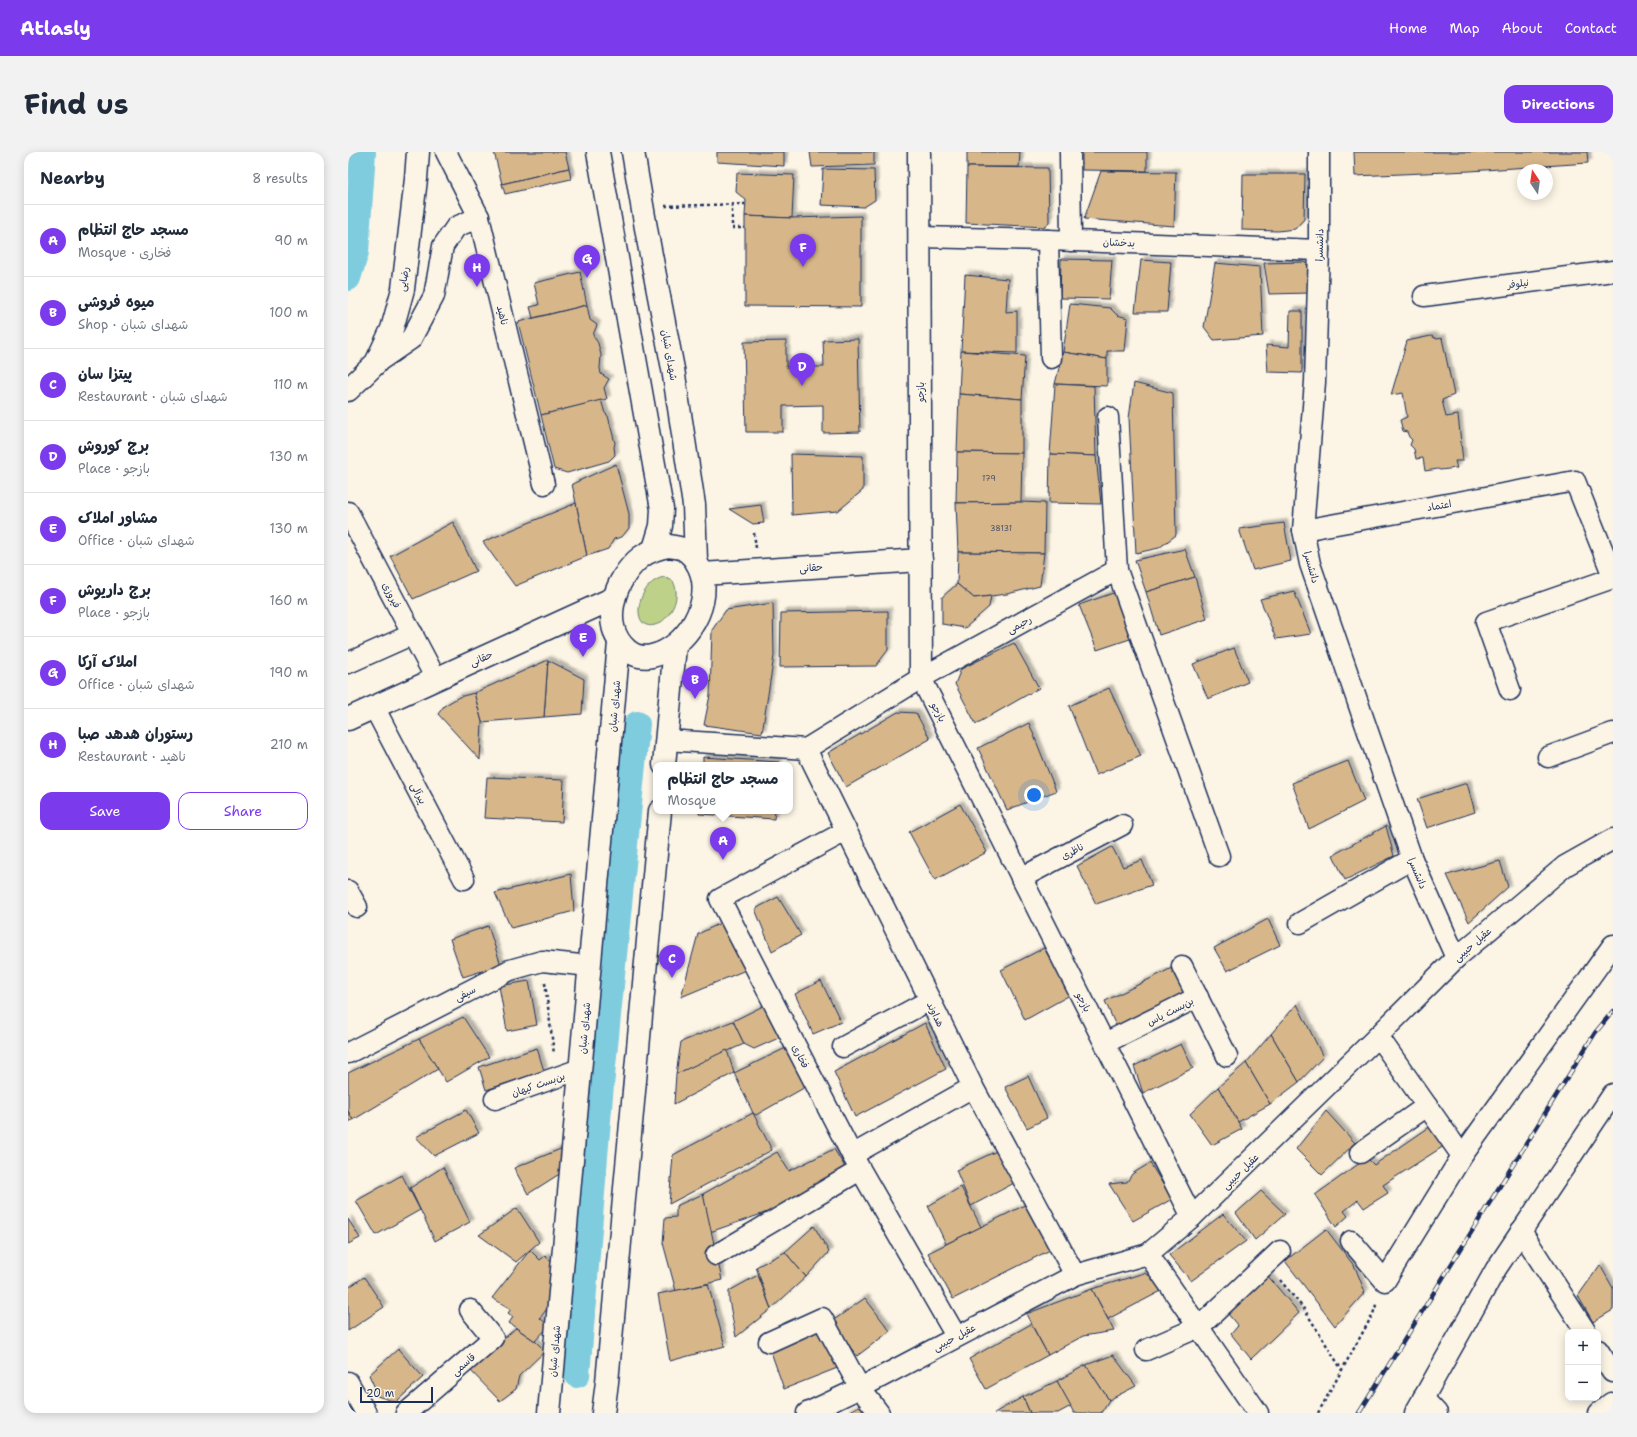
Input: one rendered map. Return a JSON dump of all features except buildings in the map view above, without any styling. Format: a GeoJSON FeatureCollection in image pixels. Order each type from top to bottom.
{"type":"FeatureCollection","features":[{"type":"Feature","properties":{"kind":"street","name":"رضایی"},"geometry":{"type":"LineString","coordinates":[[348,390],[376,363],[392,329],[403,289],[418,152]]}},
{"type":"Feature","properties":{"kind":"street","name":"ناهید"},"geometry":{"type":"LineString","coordinates":[[446,152],[479,217],[544,484]]}},
{"type":"Feature","properties":{"kind":"street"},"geometry":{"type":"LineString","coordinates":[[598,152],[662,509],[661,526],[654,549]]}},
{"type":"Feature","properties":{"kind":"street","name":"شهدای شبان"},"geometry":{"type":"LineString","coordinates":[[633,152],[673,369],[694,505],[699,567]]}},
{"type":"Feature","properties":{"kind":"street","name":"بازجو"},"geometry":{"type":"LineString","coordinates":[[920,152],[921,678],[1192,1217]]}},
{"type":"Feature","properties":{"kind":"street"},"geometry":{"type":"LineString","coordinates":[[1070,152],[1071,241]]}},
{"type":"Feature","properties":{"kind":"street","name":"دانشسرا"},"geometry":{"type":"LineString","coordinates":[[1319,152],[1319,250],[1315,382],[1303,530],[1310,564],[1412,859],[1456,958]]}},
{"type":"Feature","properties":{"kind":"street"},"geometry":{"type":"LineString","coordinates":[[376,363],[411,338],[434,296],[443,246],[456,227],[479,217]]}},
{"type":"Feature","properties":{"kind":"street","name":"بدخشان"},"geometry":{"type":"LineString","coordinates":[[920,237],[1319,250]]}},
{"type":"Feature","properties":{"kind":"street"},"geometry":{"type":"LineString","coordinates":[[1048,240],[1052,358]]}},
{"type":"Feature","properties":{"kind":"street","name":"نیلوفر"},"geometry":{"type":"LineString","coordinates":[[1424,296],[1613,271]]}},
{"type":"Feature","properties":{"kind":"street"},"geometry":{"type":"LineString","coordinates":[[1108,416],[1117,570],[1219,856]]}},
{"type":"Feature","properties":{"kind":"street","name":"اعتماد"},"geometry":{"type":"LineString","coordinates":[[1303,530],[1575,480],[1613,577]]}},
{"type":"Feature","properties":{"kind":"street","name":"فیروزی"},"geometry":{"type":"LineString","coordinates":[[348,512],[436,679]]}},
{"type":"Feature","properties":{"kind":"street"},"geometry":{"type":"LineString","coordinates":[[669,546],[684,550],[699,567],[704,589],[701,605],[695,620],[686,634],[675,646],[661,654],[646,657],[631,654],[619,644],[613,629],[611,614],[614,598],[620,583],[629,569],[640,558],[654,549],[669,546]]}},
{"type":"Feature","properties":{"kind":"street","name":"حقانی"},"geometry":{"type":"LineString","coordinates":[[699,567],[921,560]]}},
{"type":"Feature","properties":{"kind":"street","name":"رحیمی"},"geometry":{"type":"LineString","coordinates":[[806,749],[921,678],[1117,570]]}},
{"type":"Feature","properties":{"kind":"street"},"geometry":{"type":"LineString","coordinates":[[1510,690],[1486,622],[1613,577]]}},
{"type":"Feature","properties":{"kind":"street","name":"حقانی"},"geometry":{"type":"LineString","coordinates":[[348,718],[614,598]]}},
{"type":"Feature","properties":{"kind":"street"},"geometry":{"type":"LineString","coordinates":[[348,663],[413,634]]}},
{"type":"Feature","properties":{"kind":"street","name":"شهدای شبان"},"geometry":{"type":"LineString","coordinates":[[549,1413],[619,644]]}},
{"type":"Feature","properties":{"kind":"street"},"geometry":{"type":"LineString","coordinates":[[664,762],[675,646]]}},
{"type":"Feature","properties":{"kind":"street","name":"پیرآلی"},"geometry":{"type":"LineString","coordinates":[[374,707],[464,879]]}},
{"type":"Feature","properties":{"kind":"street"},"geometry":{"type":"LineString","coordinates":[[1548,757],[1613,733]]}},
{"type":"Feature","properties":{"kind":"street"},"geometry":{"type":"LineString","coordinates":[[666,740],[806,749]]}},
{"type":"Feature","properties":{"kind":"street","name":"هداوند"},"geometry":{"type":"LineString","coordinates":[[806,749],[973,1087],[1075,1275]]}},
{"type":"Feature","properties":{"kind":"street"},"geometry":{"type":"LineString","coordinates":[[603,1413],[608,1382],[660,814]]}},
{"type":"Feature","properties":{"kind":"street","name":"ناظری"},"geometry":{"type":"LineString","coordinates":[[1021,878],[1122,825]]}},
{"type":"Feature","properties":{"kind":"street","name":"فخاری"},"geometry":{"type":"LineString","coordinates":[[846,831],[720,899],[856,1163],[956,1336]]}},
{"type":"Feature","properties":{"kind":"street","name":"عقیل حبیبی"},"geometry":{"type":"LineString","coordinates":[[807,1413],[860,1388],[956,1336],[1075,1275],[1148,1254],[1192,1217],[1456,958],[1565,866],[1613,839]]}},
{"type":"Feature","properties":{"kind":"street"},"geometry":{"type":"LineString","coordinates":[[1300,923],[1412,859]]}},
{"type":"Feature","properties":{"kind":"street"},"geometry":{"type":"LineString","coordinates":[[1351,1241],[1385,1281],[1462,1156],[1613,945]]}},
{"type":"Feature","properties":{"kind":"street","name":"سیفی"},"geometry":{"type":"LineString","coordinates":[[348,1053],[510,970],[542,961],[590,966]]}},
{"type":"Feature","properties":{"kind":"street"},"geometry":{"type":"LineString","coordinates":[[1182,966],[1198,997]]}},
{"type":"Feature","properties":{"kind":"street","name":"بن‌بست یاس"},"geometry":{"type":"LineString","coordinates":[[1105,1043],[1198,997],[1228,1056]]}},
{"type":"Feature","properties":{"kind":"street"},"geometry":{"type":"LineString","coordinates":[[843,1047],[930,1000]]}},
{"type":"Feature","properties":{"kind":"street"},"geometry":{"type":"LineString","coordinates":[[1378,1036],[1462,1156]]}},
{"type":"Feature","properties":{"kind":"street","name":"بن‌بست کیهان"},"geometry":{"type":"LineString","coordinates":[[495,1099],[580,1069]]}},
{"type":"Feature","properties":{"kind":"street"},"geometry":{"type":"LineString","coordinates":[[716,1255],[973,1087]]}},
{"type":"Feature","properties":{"kind":"street"},"geometry":{"type":"LineString","coordinates":[[1437,1413],[1419,1406],[1496,1269],[1613,1094]]}},
{"type":"Feature","properties":{"kind":"street"},"geometry":{"type":"LineString","coordinates":[[1360,1153],[1427,1106]]}},
{"type":"Feature","properties":{"kind":"street"},"geometry":{"type":"LineString","coordinates":[[1521,1231],[1584,1329]]}},
{"type":"Feature","properties":{"kind":"street"},"geometry":{"type":"LineString","coordinates":[[1148,1254],[1258,1413]]}},
{"type":"Feature","properties":{"kind":"street"},"geometry":{"type":"LineString","coordinates":[[1146,1350],[1199,1327],[1273,1257]]}},
{"type":"Feature","properties":{"kind":"street","name":"قاسمی"},"geometry":{"type":"LineString","coordinates":[[406,1413],[493,1338],[470,1310]]}},
{"type":"Feature","properties":{"kind":"street"},"geometry":{"type":"LineString","coordinates":[[769,1342],[822,1318],[860,1388],[879,1413]]}},
{"type":"Feature","properties":{"kind":"street"},"geometry":{"type":"LineString","coordinates":[[1601,1355],[1612,1372]]}},
{"type":"Feature","properties":{"kind":"street"},"geometry":{"type":"LineString","coordinates":[[348,1382],[366,1413]]}},
{"type":"Feature","properties":{"kind":"path"},"geometry":{"type":"LineString","coordinates":[[732,204],[732,228],[745,228]]}},
{"type":"Feature","properties":{"kind":"path"},"geometry":{"type":"LineString","coordinates":[[642,207],[745,204]]}},
{"type":"Feature","properties":{"kind":"path"},"geometry":{"type":"LineString","coordinates":[[542,961],[551,1044],[558,1076]]}},
{"type":"Feature","properties":{"kind":"path"},"geometry":{"type":"LineString","coordinates":[[1273,1257],[1342,1370]]}},
{"type":"Feature","properties":{"kind":"path"},"geometry":{"type":"LineString","coordinates":[[1318,1413],[1373,1314],[1385,1281]]}},
{"type":"Feature","properties":{"kind":"green space"},"geometry":{"type":"Polygon","coordinates":[[[664,577],[673,581],[675,585],[675,604],[666,618],[658,624],[647,625],[642,621],[639,614],[639,606],[642,597],[647,588],[654,581],[664,577]]]}},
{"type":"Feature","properties":{"kind":"waterway"},"geometry":{"type":"LineString","coordinates":[[348,278],[356,252],[363,152]]}},
{"type":"Feature","properties":{"kind":"waterway"},"geometry":{"type":"LineString","coordinates":[[577,1375],[600,1096],[637,724]]}},
{"type":"Feature","properties":{"kind":"railway"},"geometry":{"type":"LineString","coordinates":[[1359,1413],[1595,1033],[1613,1011]]}},
{"type":"Feature","properties":{"kind":"place","name":"برج داریوش"},"geometry":{"type":"Point","coordinates":[803,267]}},
{"type":"Feature","properties":{"kind":"place","name":"املاک آرکا"},"geometry":{"type":"Point","coordinates":[587,278]}},
{"type":"Feature","properties":{"kind":"place","name":"رستوران هدهد صبا"},"geometry":{"type":"Point","coordinates":[477,287]}},
{"type":"Feature","properties":{"kind":"place","name":"برج کوروش"},"geometry":{"type":"Point","coordinates":[802,386]}},
{"type":"Feature","properties":{"kind":"place","name":"مشاور املاک"},"geometry":{"type":"Point","coordinates":[583,657]}},
{"type":"Feature","properties":{"kind":"place","name":"میوه فروشی"},"geometry":{"type":"Point","coordinates":[695,699]}},
{"type":"Feature","properties":{"kind":"place","name":"مسجد حاج انتظام"},"geometry":{"type":"Point","coordinates":[723,860]}},
{"type":"Feature","properties":{"kind":"place","name":"پیتزا سان"},"geometry":{"type":"Point","coordinates":[672,978]}}]}
